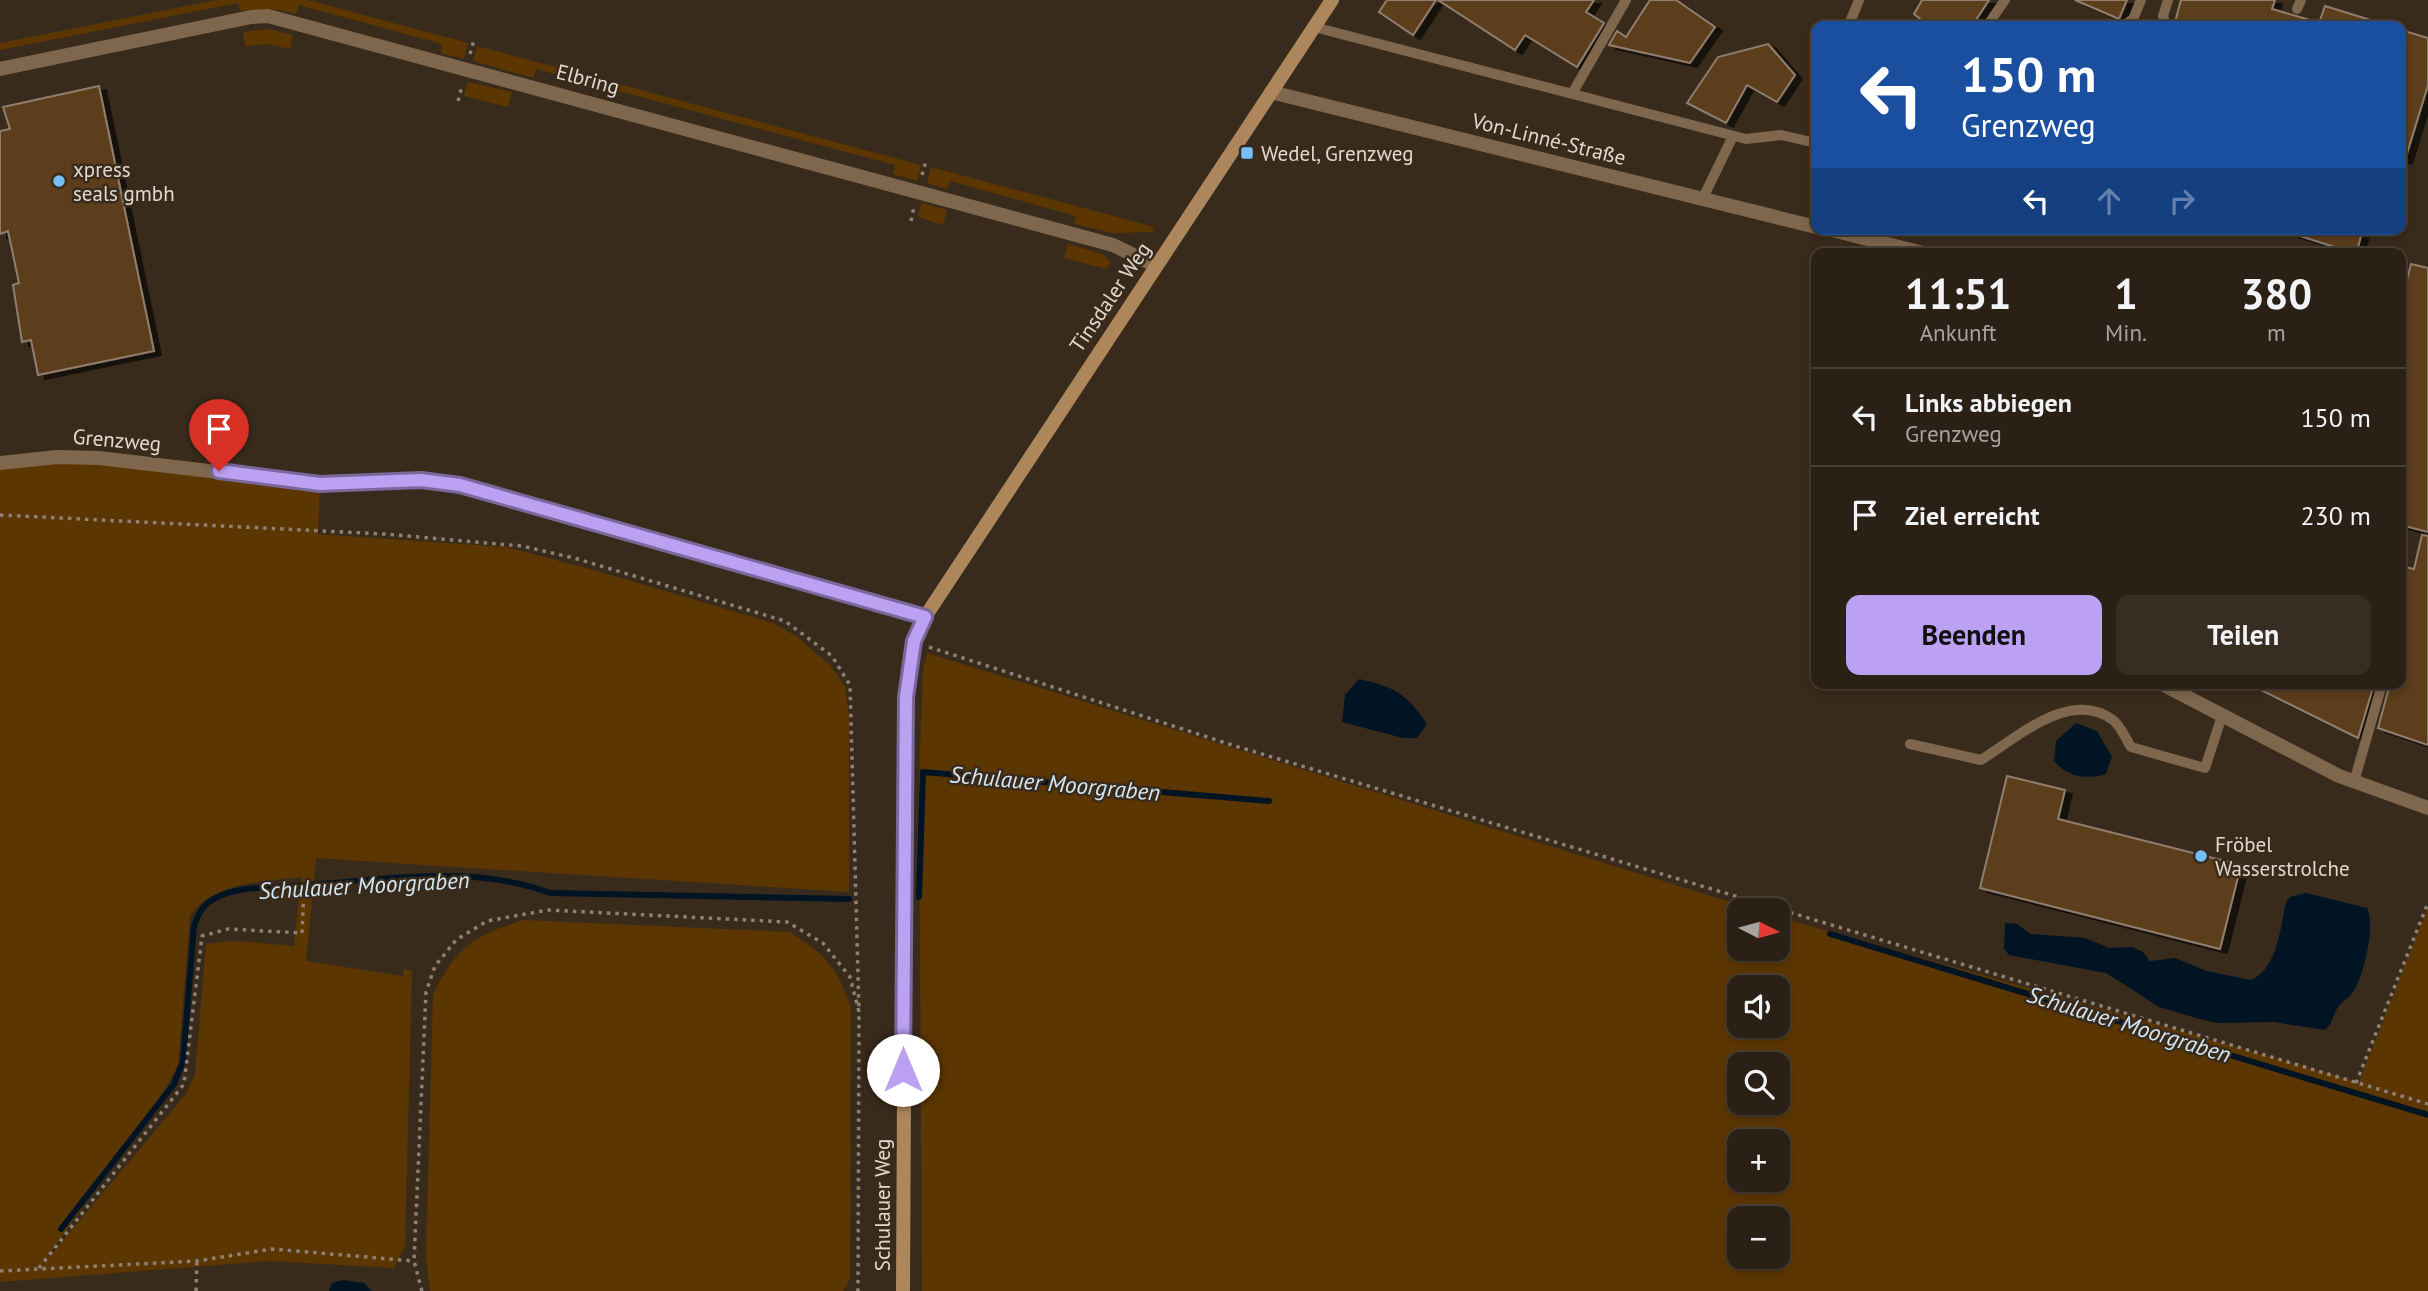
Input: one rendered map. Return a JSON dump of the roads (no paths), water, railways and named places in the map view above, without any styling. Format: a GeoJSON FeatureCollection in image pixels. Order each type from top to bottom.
{"type":"FeatureCollection","features":[{"type":"Feature","properties":{"kind":"street","name":"Tinsdaler Weg"},"geometry":{"type":"LineString","coordinates":[[925,617],[1332,0]]}},
{"type":"Feature","properties":{"kind":"street","name":"Elbring"},"geometry":{"type":"LineString","coordinates":[[0,69],[251,17],[268,16],[1114,245],[1156,266]]}},
{"type":"Feature","properties":{"kind":"street","name":"Von-Linné-Straße"},"geometry":{"type":"LineString","coordinates":[[1271,92],[1811,225]]}},
{"type":"Feature","properties":{"kind":"street"},"geometry":{"type":"LineString","coordinates":[[1852,235],[1903,248]]}},
{"type":"Feature","properties":{"kind":"street","name":"Grenzweg"},"geometry":{"type":"LineString","coordinates":[[0,463],[57,457],[99,458],[320,484],[421,480],[460,485],[925,617]]}},
{"type":"Feature","properties":{"kind":"street","name":"Schulauer Weg"},"geometry":{"type":"LineString","coordinates":[[903,1291],[906,697],[914,641],[925,617]]}},
{"type":"Feature","properties":{"kind":"street"},"geometry":{"type":"LineString","coordinates":[[2171,689],[2354,782],[2428,808]]}},
{"type":"Feature","properties":{"kind":"lane"},"geometry":{"type":"LineString","coordinates":[[1573,92],[1626,0]]}},
{"type":"Feature","properties":{"kind":"lane"},"geometry":{"type":"LineString","coordinates":[[1850,21],[1859,0]]}},
{"type":"Feature","properties":{"kind":"lane"},"geometry":{"type":"LineString","coordinates":[[1990,21],[2005,0]]}},
{"type":"Feature","properties":{"kind":"lane"},"geometry":{"type":"LineString","coordinates":[[2130,21],[2141,0]]}},
{"type":"Feature","properties":{"kind":"lane"},"geometry":{"type":"LineString","coordinates":[[2164,21],[2163,16],[2168,0]]}},
{"type":"Feature","properties":{"kind":"lane"},"geometry":{"type":"LineString","coordinates":[[1314,27],[1573,92],[1733,136],[1746,139],[1780,135],[1811,143]]}},
{"type":"Feature","properties":{"kind":"lane"},"geometry":{"type":"LineString","coordinates":[[1703,198],[1733,136]]}},
{"type":"Feature","properties":{"kind":"lane"},"geometry":{"type":"LineString","coordinates":[[2354,782],[2381,689]]}},
{"type":"Feature","properties":{"kind":"lane"},"geometry":{"type":"LineString","coordinates":[[1910,744],[1981,760],[2063,710],[2094,711],[2114,720],[2131,747],[2206,768],[2222,716]]}},
{"type":"Feature","properties":{"kind":"water"},"geometry":{"type":"Polygon","coordinates":[[[1359,679],[1391,689],[1413,705],[1427,724],[1417,738],[1403,738],[1342,722],[1345,695],[1359,679]]]}},
{"type":"Feature","properties":{"kind":"water"},"geometry":{"type":"Polygon","coordinates":[[[2076,723],[2097,731],[2112,757],[2106,774],[2078,776],[2065,771],[2054,761],[2056,741],[2076,723]]]}},
{"type":"Feature","properties":{"kind":"water"},"geometry":{"type":"Polygon","coordinates":[[[2306,893],[2367,908],[2369,916],[2368,950],[2361,974],[2353,992],[2338,1007],[2325,1030],[2274,1022],[2217,1023],[2203,1020],[2159,1007],[2106,973],[2009,955],[2004,949],[2005,923],[2017,924],[2031,934],[2085,938],[2109,948],[2133,947],[2143,952],[2150,961],[2175,958],[2207,971],[2251,980],[2260,974],[2272,957],[2286,902],[2290,897],[2306,893]]]}},
{"type":"Feature","properties":{"kind":"water"},"geometry":{"type":"Polygon","coordinates":[[[343,1280],[364,1283],[372,1291],[329,1291],[332,1283],[343,1280]]]}},
{"type":"Feature","properties":{"kind":"waterway","name":"Schulauer Moorgraben"},"geometry":{"type":"LineString","coordinates":[[919,897],[923,772],[1269,801]]}},
{"type":"Feature","properties":{"kind":"waterway","name":"Schulauer Moorgraben"},"geometry":{"type":"LineString","coordinates":[[61,1229],[174,1084],[183,1061],[194,926],[206,905],[221,895],[260,888],[454,876],[486,878],[550,893],[849,899]]}},
{"type":"Feature","properties":{"kind":"waterway","name":"Schulauer Moorgraben"},"geometry":{"type":"LineString","coordinates":[[1830,934],[2428,1115]]}},
{"type":"Feature","properties":{"kind":"place","name":"Wedel, Grenzweg"},"geometry":{"type":"Point","coordinates":[1247,153]}},
{"type":"Feature","properties":{"kind":"place","name":"xpress seals gmbh"},"geometry":{"type":"Point","coordinates":[59,181]}},
{"type":"Feature","properties":{"kind":"place","name":"Fröbel Wasserstrolche"},"geometry":{"type":"Point","coordinates":[2201,856]}}]}
